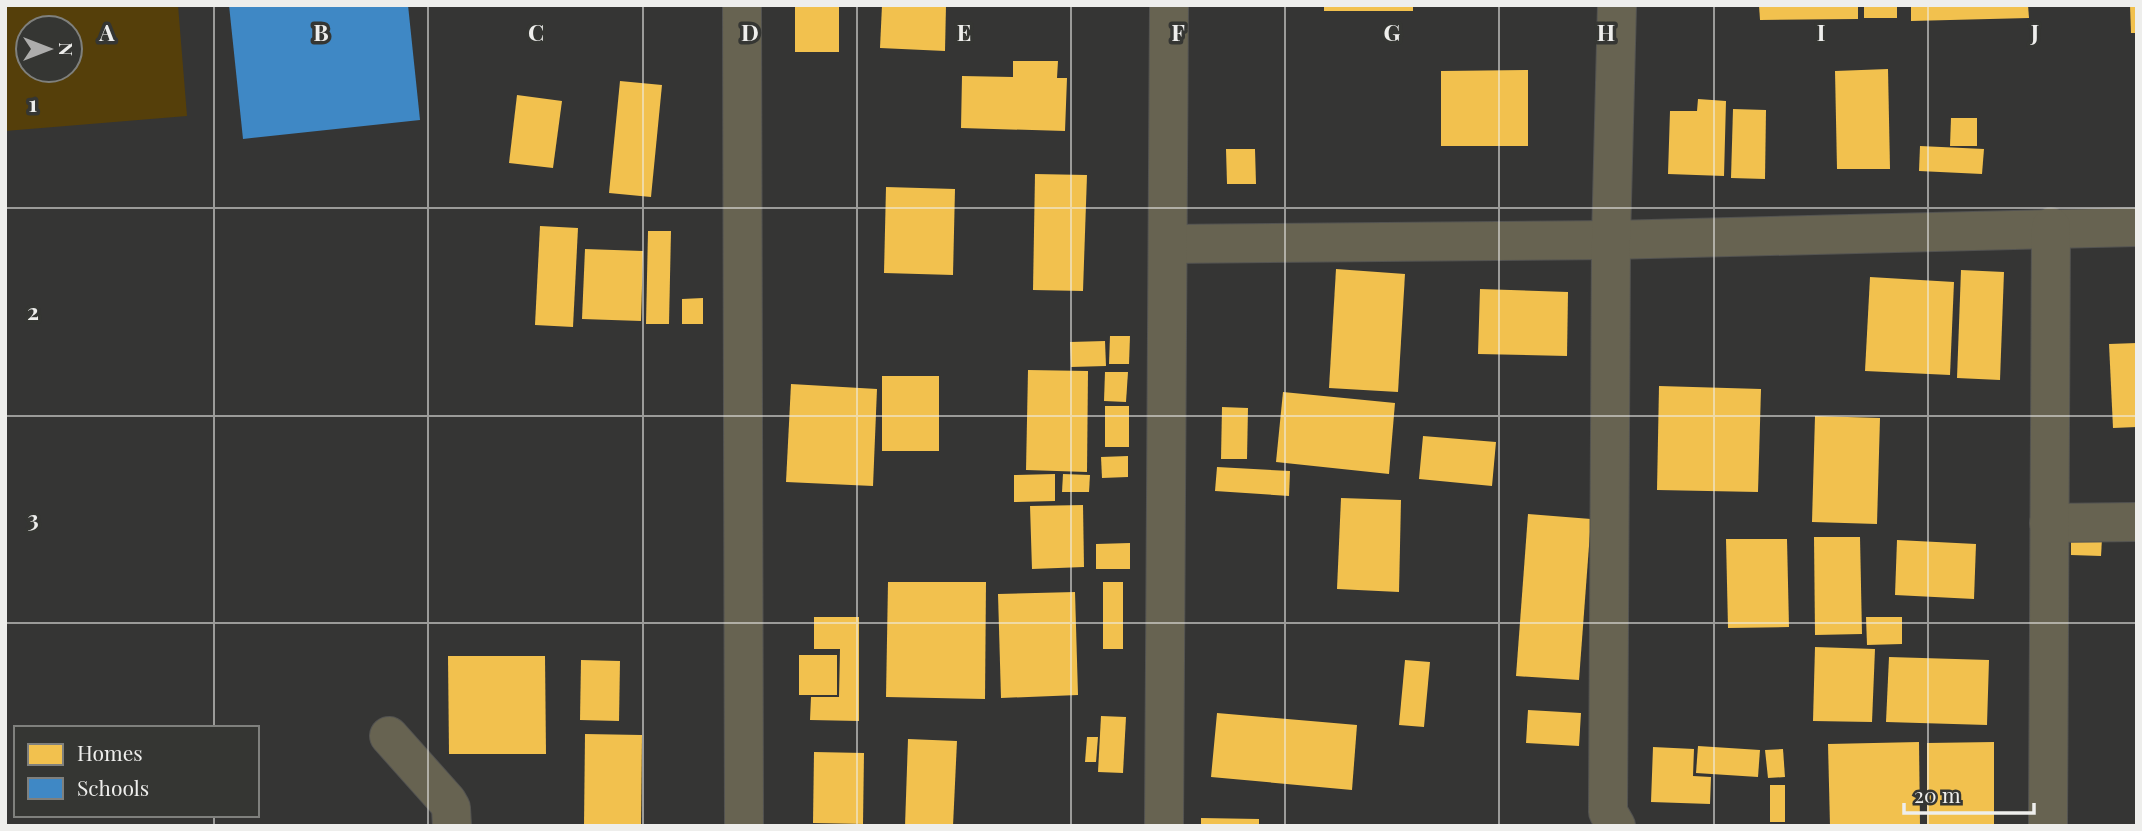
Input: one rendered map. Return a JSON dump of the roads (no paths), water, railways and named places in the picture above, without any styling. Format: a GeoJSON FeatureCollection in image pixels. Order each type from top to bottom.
{"type":"FeatureCollection","features":[{"type":"Feature","properties":{"kind":"street"},"geometry":{"type":"LineString","coordinates":[[742,5],[744,826]]}},
{"type":"Feature","properties":{"kind":"street"},"geometry":{"type":"LineString","coordinates":[[1164,826],[1169,5]]}},
{"type":"Feature","properties":{"kind":"street"},"geometry":{"type":"LineString","coordinates":[[1616,826],[1608,813],[1611,240],[1617,5]]}},
{"type":"Feature","properties":{"kind":"street"},"geometry":{"type":"LineString","coordinates":[[1168,244],[1611,240],[2052,227],[2137,227]]}},
{"type":"Feature","properties":{"kind":"street"},"geometry":{"type":"LineString","coordinates":[[2048,826],[2052,227]]}},
{"type":"Feature","properties":{"kind":"street"},"geometry":{"type":"LineString","coordinates":[[2049,523],[2137,522]]}},
{"type":"Feature","properties":{"kind":"street"},"geometry":{"type":"LineString","coordinates":[[389,736],[447,801],[451,808],[452,826]]}}]}
